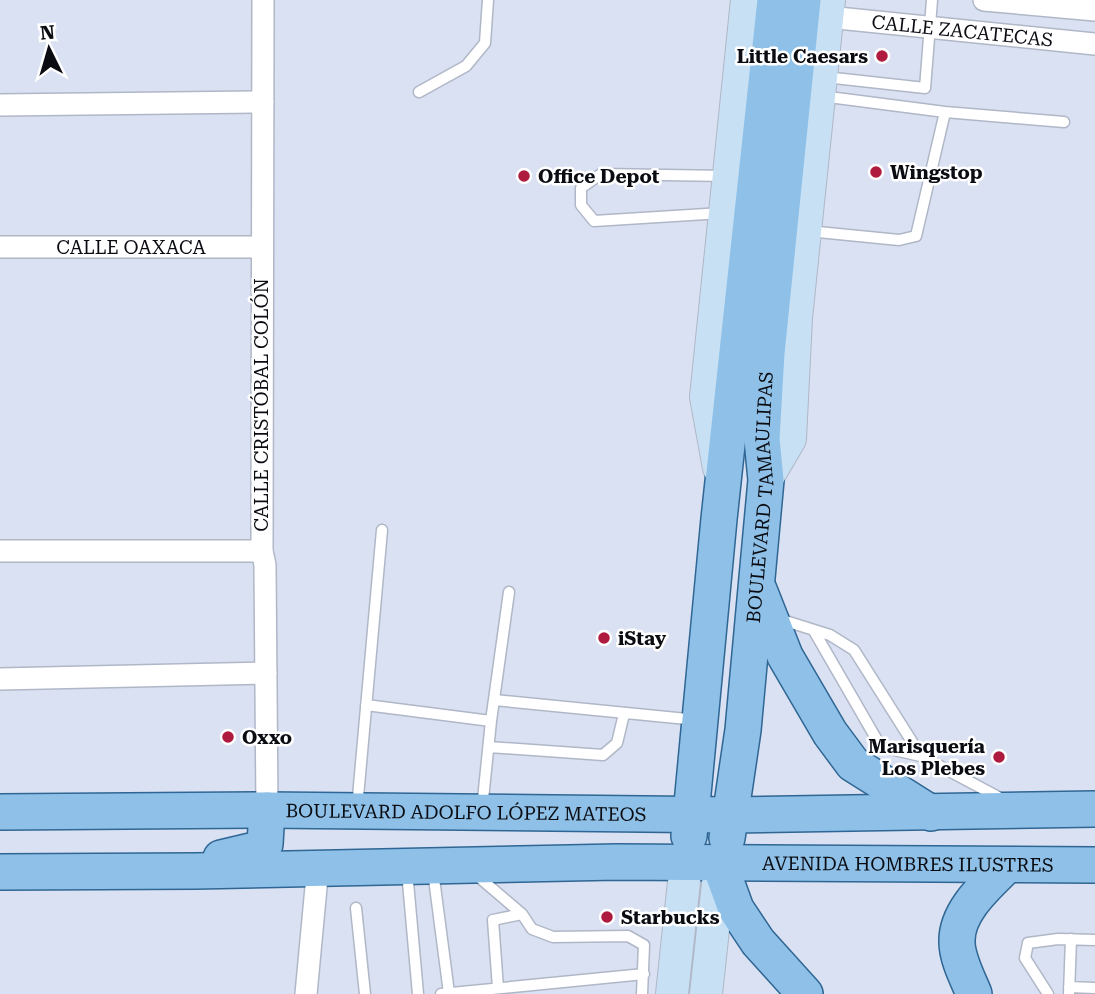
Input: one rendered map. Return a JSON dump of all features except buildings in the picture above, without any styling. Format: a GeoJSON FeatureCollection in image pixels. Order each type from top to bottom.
{"type":"FeatureCollection","features":[{"type":"Feature","properties":{"kind":"main road","name":"BOULEVARD TAMAULIPAS"},"geometry":{"type":"LineString","coordinates":[[686,863],[722,485],[743,316],[742,193],[802,7]]}},
{"type":"Feature","properties":{"kind":"main road","name":"BOULEVARD TAMAULIPAS"},"geometry":{"type":"LineString","coordinates":[[720,865],[733,815],[762,598],[766,480],[762,439],[767,354],[802,7]]}},
{"type":"Feature","properties":{"kind":"main road"},"geometry":{"type":"LineString","coordinates":[[743,316],[751,346],[767,354],[781,346],[796,318]]}},
{"type":"Feature","properties":{"kind":"main road"},"geometry":{"type":"LineString","coordinates":[[762,598],[806,693],[853,764],[931,813],[1095,809]]}},
{"type":"Feature","properties":{"kind":"main road"},"geometry":{"type":"LineString","coordinates":[[196,871],[214,860],[259,849],[265,844],[267,810]]}},
{"type":"Feature","properties":{"kind":"main road","name":"BOULEVARD ADOLFO LÓPEZ MATEOS"},"geometry":{"type":"LineString","coordinates":[[0,812],[267,810],[691,815],[931,813]]}},
{"type":"Feature","properties":{"kind":"main road"},"geometry":{"type":"LineString","coordinates":[[318,866],[319,843],[324,833],[347,821],[357,811]]}},
{"type":"Feature","properties":{"kind":"main road"},"geometry":{"type":"LineString","coordinates":[[0,872],[196,871],[434,864],[720,865],[736,909],[758,942],[805,994]]}},
{"type":"Feature","properties":{"kind":"main road","name":"AVENIDA HOMBRES ILUSTRES"},"geometry":{"type":"LineString","coordinates":[[720,865],[1095,865]]}},
{"type":"Feature","properties":{"kind":"main road"},"geometry":{"type":"LineString","coordinates":[[974,994],[956,942],[965,913],[983,888],[1007,865]]}},
{"type":"Feature","properties":{"kind":"street","name":"CALLE CRISTÓBAL COLÓN"},"geometry":{"type":"LineString","coordinates":[[263,0],[262,551],[265,565],[267,810]]}},
{"type":"Feature","properties":{"kind":"street"},"geometry":{"type":"LineString","coordinates":[[722,485],[706,397],[742,193],[747,0]]}},
{"type":"Feature","properties":{"kind":"street","name":"CALLE ZACATECAS"},"geometry":{"type":"LineString","coordinates":[[984,0],[1083,6]]}},
{"type":"Feature","properties":{"kind":"street"},"geometry":{"type":"LineString","coordinates":[[766,480],[790,439],[796,318],[820,86],[802,7]]}},
{"type":"Feature","properties":{"kind":"street","name":"CALLE ZACATECAS"},"geometry":{"type":"LineString","coordinates":[[802,7],[929,27],[1095,44]]}},
{"type":"Feature","properties":{"kind":"street"},"geometry":{"type":"LineString","coordinates":[[0,105],[263,102]]}},
{"type":"Feature","properties":{"kind":"street","name":"CALLE OAXACA"},"geometry":{"type":"LineString","coordinates":[[0,247],[261,247]]}},
{"type":"Feature","properties":{"kind":"street"},"geometry":{"type":"LineString","coordinates":[[0,551],[262,551]]}},
{"type":"Feature","properties":{"kind":"street"},"geometry":{"type":"LineString","coordinates":[[0,679],[266,673]]}},
{"type":"Feature","properties":{"kind":"street","name":"BOULEVARD TAMAULIPAS"},"geometry":{"type":"LineString","coordinates":[[672,994],[686,863]]}},
{"type":"Feature","properties":{"kind":"street","name":"BOULEVARD TAMAULIPAS"},"geometry":{"type":"LineString","coordinates":[[706,994],[720,865]]}},
{"type":"Feature","properties":{"kind":"street"},"geometry":{"type":"LineString","coordinates":[[306,994],[318,866]]}},
{"type":"Feature","properties":{"kind":"lane"},"geometry":{"type":"LineString","coordinates":[[419,92],[466,66],[485,43],[488,0]]}},
{"type":"Feature","properties":{"kind":"lane"},"geometry":{"type":"LineString","coordinates":[[820,86],[925,88],[932,0]]}},
{"type":"Feature","properties":{"kind":"lane"},"geometry":{"type":"LineString","coordinates":[[820,86],[945,112],[1064,122]]}},
{"type":"Feature","properties":{"kind":"lane"},"geometry":{"type":"LineString","coordinates":[[806,230],[899,240],[916,236],[945,112]]}},
{"type":"Feature","properties":{"kind":"lane"},"geometry":{"type":"LineString","coordinates":[[601,174],[742,193],[594,220],[581,205],[581,188],[601,174]]}},
{"type":"Feature","properties":{"kind":"lane"},"geometry":{"type":"LineString","coordinates":[[357,811],[382,530]]}},
{"type":"Feature","properties":{"kind":"lane"},"geometry":{"type":"LineString","coordinates":[[482,811],[509,592]]}},
{"type":"Feature","properties":{"kind":"lane"},"geometry":{"type":"LineString","coordinates":[[762,598],[814,631],[830,635],[854,650],[921,756]]}},
{"type":"Feature","properties":{"kind":"lane"},"geometry":{"type":"LineString","coordinates":[[814,631],[881,747],[921,756],[1021,809]]}},
{"type":"Feature","properties":{"kind":"lane"},"geometry":{"type":"LineString","coordinates":[[494,700],[700,720]]}},
{"type":"Feature","properties":{"kind":"lane"},"geometry":{"type":"LineString","coordinates":[[366,705],[492,721]]}},
{"type":"Feature","properties":{"kind":"lane"},"geometry":{"type":"LineString","coordinates":[[489,747],[603,755],[617,743],[624,713]]}},
{"type":"Feature","properties":{"kind":"lane"},"geometry":{"type":"LineString","coordinates":[[434,864],[522,914],[532,929],[553,937],[628,936],[644,945],[642,994]]}},
{"type":"Feature","properties":{"kind":"lane"},"geometry":{"type":"LineString","coordinates":[[434,864],[449,993]]}},
{"type":"Feature","properties":{"kind":"lane"},"geometry":{"type":"LineString","coordinates":[[418,994],[434,864]]}},
{"type":"Feature","properties":{"kind":"lane"},"geometry":{"type":"LineString","coordinates":[[356,908],[365,994]]}},
{"type":"Feature","properties":{"kind":"lane"},"geometry":{"type":"LineString","coordinates":[[498,988],[493,920],[522,914]]}},
{"type":"Feature","properties":{"kind":"lane"},"geometry":{"type":"LineString","coordinates":[[1072,939],[1069,991],[1095,988]]}},
{"type":"Feature","properties":{"kind":"lane"},"geometry":{"type":"LineString","coordinates":[[1048,994],[1025,958],[1028,943],[1095,940]]}},
{"type":"Feature","properties":{"kind":"lane"},"geometry":{"type":"LineString","coordinates":[[441,994],[644,974]]}},
{"type":"Feature","properties":{"kind":"place","name":"Little Caesars"},"geometry":{"type":"Point","coordinates":[882,56]}},
{"type":"Feature","properties":{"kind":"place","name":"Wingstop"},"geometry":{"type":"Point","coordinates":[876,172]}},
{"type":"Feature","properties":{"kind":"place","name":"Office Depot"},"geometry":{"type":"Point","coordinates":[524,176]}},
{"type":"Feature","properties":{"kind":"place","name":"iStay"},"geometry":{"type":"Point","coordinates":[604,638]}},
{"type":"Feature","properties":{"kind":"place","name":"Oxxo"},"geometry":{"type":"Point","coordinates":[228,737]}},
{"type":"Feature","properties":{"kind":"place","name":"Marisquería Los Plebes"},"geometry":{"type":"Point","coordinates":[999,757]}},
{"type":"Feature","properties":{"kind":"place","name":"Starbucks"},"geometry":{"type":"Point","coordinates":[607,917]}}]}
